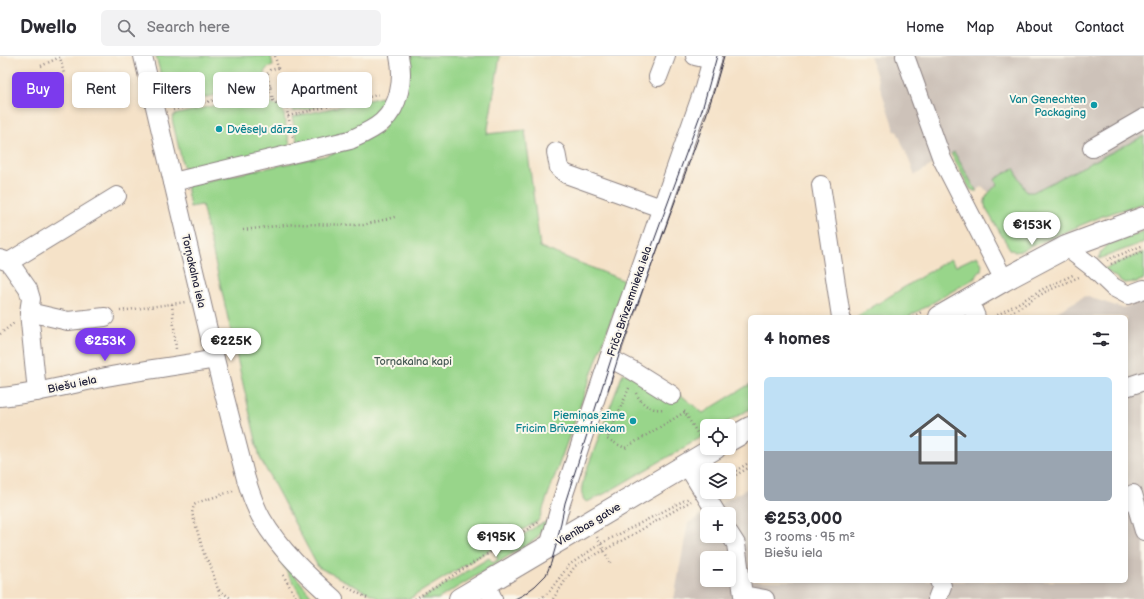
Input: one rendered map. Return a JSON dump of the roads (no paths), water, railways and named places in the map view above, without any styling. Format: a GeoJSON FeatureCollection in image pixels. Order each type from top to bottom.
{"type":"FeatureCollection","features":[{"type":"Feature","properties":{"kind":"main road"},"geometry":{"type":"LineString","coordinates":[[948,315],[973,309],[1004,280],[1066,247],[1144,218]]}},
{"type":"Feature","properties":{"kind":"main road"},"geometry":{"type":"LineString","coordinates":[[736,436],[748,429]]}},
{"type":"Feature","properties":{"kind":"main road","name":"Vienības gatve"},"geometry":{"type":"LineString","coordinates":[[460,599],[490,591],[549,547],[687,465],[700,450]]}},
{"type":"Feature","properties":{"kind":"street","name":"Torņakalna iela"},"geometry":{"type":"LineString","coordinates":[[143,56],[215,359],[246,479],[262,519],[280,544],[306,574],[337,591]]}},
{"type":"Feature","properties":{"kind":"street"},"geometry":{"type":"LineString","coordinates":[[173,182],[350,140],[368,132],[383,122],[391,111],[400,90],[402,77],[399,56]]}},
{"type":"Feature","properties":{"kind":"street"},"geometry":{"type":"LineString","coordinates":[[658,77],[666,56]]}},
{"type":"Feature","properties":{"kind":"street"},"geometry":{"type":"LineString","coordinates":[[905,56],[942,159],[1004,280]]}},
{"type":"Feature","properties":{"kind":"street","name":"Friča Brīvzemnieka iela"},"geometry":{"type":"LineString","coordinates":[[549,547],[561,502],[609,358],[704,88],[707,57]]}},
{"type":"Feature","properties":{"kind":"street"},"geometry":{"type":"LineString","coordinates":[[1092,148],[1144,118]]}},
{"type":"Feature","properties":{"kind":"street"},"geometry":{"type":"LineString","coordinates":[[556,152],[559,168],[566,174],[661,208]]}},
{"type":"Feature","properties":{"kind":"street"},"geometry":{"type":"LineString","coordinates":[[821,186],[841,315]]}},
{"type":"Feature","properties":{"kind":"street"},"geometry":{"type":"LineString","coordinates":[[37,392],[29,312],[31,299],[28,289],[5,261],[117,196]]}},
{"type":"Feature","properties":{"kind":"street"},"geometry":{"type":"LineString","coordinates":[[1066,247],[1093,268],[1113,287],[1128,295],[1144,289]]}},
{"type":"Feature","properties":{"kind":"street"},"geometry":{"type":"LineString","coordinates":[[29,312],[68,321],[105,317]]}},
{"type":"Feature","properties":{"kind":"street"},"geometry":{"type":"LineString","coordinates":[[609,358],[632,370],[672,395]]}},
{"type":"Feature","properties":{"kind":"street","name":"Biešu iela"},"geometry":{"type":"LineString","coordinates":[[0,397],[37,392],[107,377],[215,359]]}},
{"type":"Feature","properties":{"kind":"street"},"geometry":{"type":"LineString","coordinates":[[1128,386],[1144,381]]}},
{"type":"Feature","properties":{"kind":"street"},"geometry":{"type":"LineString","coordinates":[[687,465],[713,507]]}},
{"type":"Feature","properties":{"kind":"street"},"geometry":{"type":"LineString","coordinates":[[1133,494],[1144,531]]}},
{"type":"Feature","properties":{"kind":"street"},"geometry":{"type":"LineString","coordinates":[[735,543],[743,595],[765,599]]}},
{"type":"Feature","properties":{"kind":"street"},"geometry":{"type":"LineString","coordinates":[[937,599],[942,586],[940,583]]}},
{"type":"Feature","properties":{"kind":"tram line"},"geometry":{"type":"LineString","coordinates":[[515,599],[535,586],[546,575],[551,563],[565,503],[615,347],[702,110],[717,56]]}},
{"type":"Feature","properties":{"kind":"tram line"},"geometry":{"type":"LineString","coordinates":[[608,390],[620,352],[704,122],[724,56]]}},
{"type":"Feature","properties":{"kind":"place","name":"Van Genechten Packaging"},"geometry":{"type":"Point","coordinates":[1094,105]}},
{"type":"Feature","properties":{"kind":"place","name":"Dvēseļu dārzs"},"geometry":{"type":"Point","coordinates":[219,129]}},
{"type":"Feature","properties":{"kind":"place","name":"Piemiņas zīme Fricim Brīvzemniekam"},"geometry":{"type":"Point","coordinates":[633,421]}},
{"type":"Feature","properties":{"kind":"park label","name":"Torņakalna kapi"},"geometry":{"type":"Point","coordinates":[413,361]}}]}
